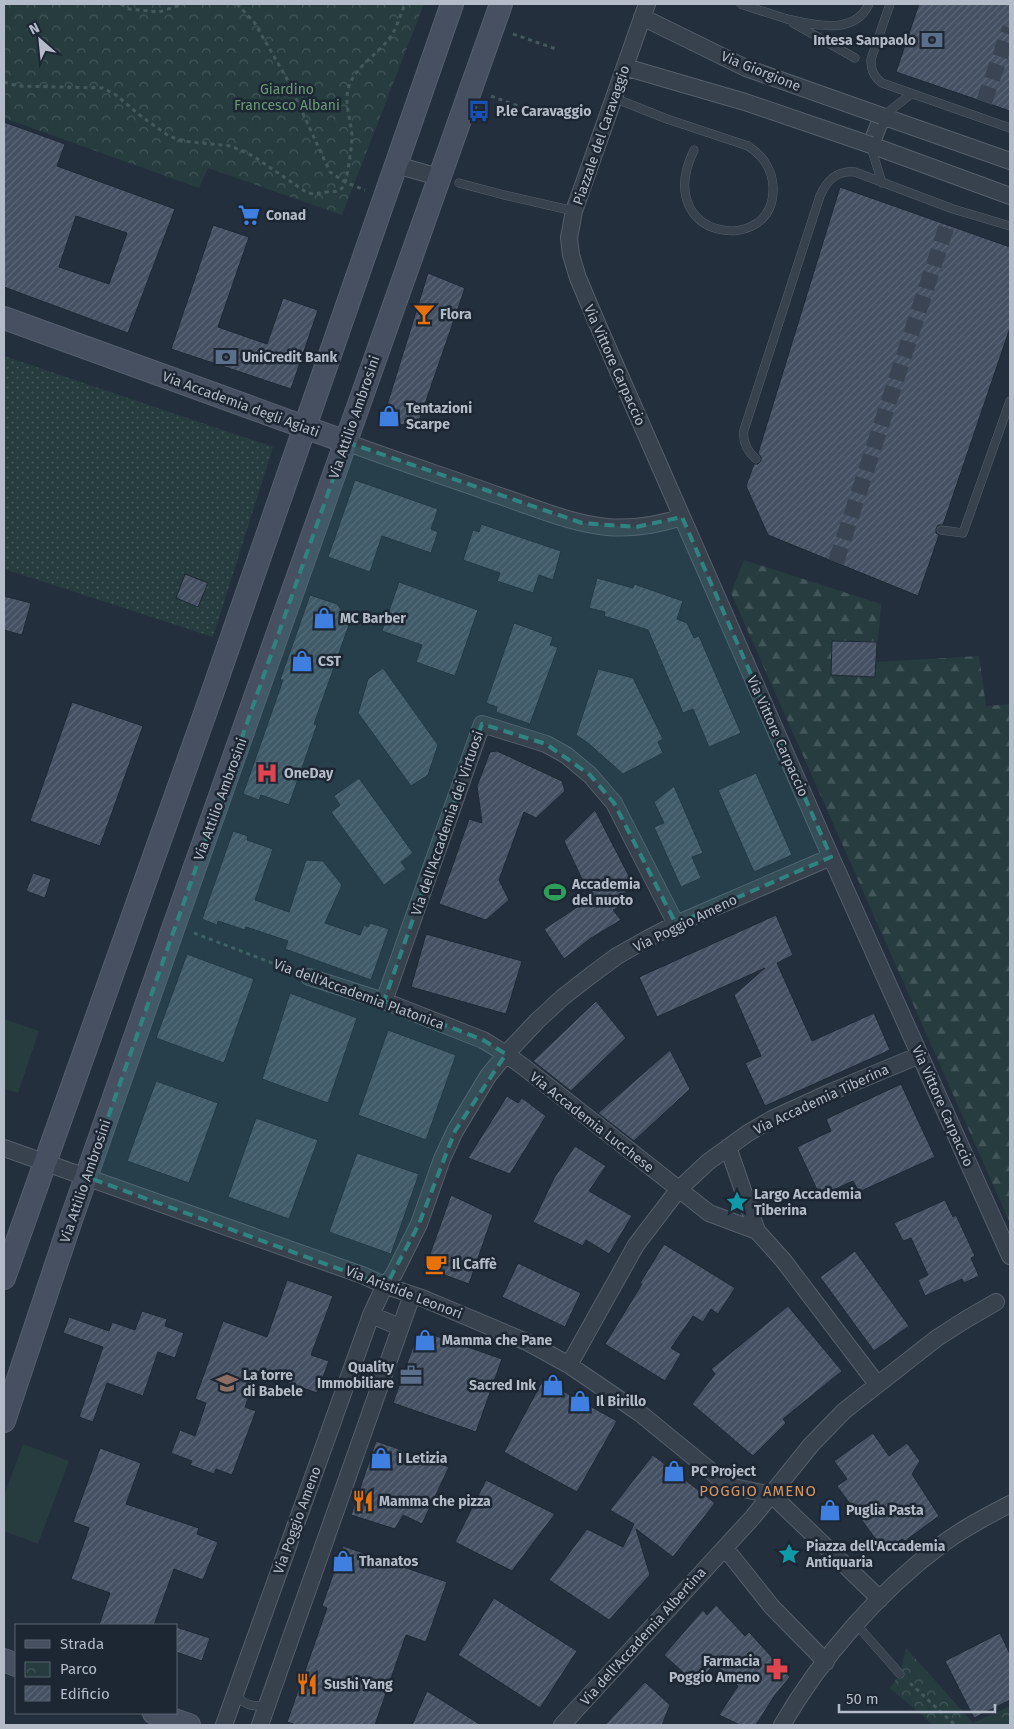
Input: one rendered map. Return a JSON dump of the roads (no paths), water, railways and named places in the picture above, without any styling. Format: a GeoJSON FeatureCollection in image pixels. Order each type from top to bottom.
{"type":"FeatureCollection","features":[{"type":"Feature","properties":{"kind":"street"},"geometry":{"type":"LineString","coordinates":[[4,1278],[213,691],[452,4]]}},
{"type":"Feature","properties":{"kind":"street","name":"Via Attilio Ambrosini"},"geometry":{"type":"LineString","coordinates":[[4,1421],[87,1177],[346,442],[449,180],[501,4]]}},
{"type":"Feature","properties":{"kind":"street","name":"Via Giorgione"},"geometry":{"type":"LineString","coordinates":[[645,10],[693,42],[746,68],[1010,161]]}},
{"type":"Feature","properties":{"kind":"street","name":"Piazzale del Caravaggio"},"geometry":{"type":"LineString","coordinates":[[574,211],[645,10]]}},
{"type":"Feature","properties":{"kind":"street"},"geometry":{"type":"LineString","coordinates":[[625,66],[745,102],[1010,196]]}},
{"type":"Feature","properties":{"kind":"street"},"geometry":{"type":"LineString","coordinates":[[870,145],[882,116]]}},
{"type":"Feature","properties":{"kind":"street"},"geometry":{"type":"LineString","coordinates":[[396,165],[449,180]]}},
{"type":"Feature","properties":{"kind":"street","name":"Via Vittore Carpaccio"},"geometry":{"type":"LineString","coordinates":[[574,211],[569,238],[571,255],[578,278],[831,857],[1010,1256]]}},
{"type":"Feature","properties":{"kind":"street","name":"Via Accademia degli Agiati"},"geometry":{"type":"LineString","coordinates":[[4,318],[346,442],[582,523],[609,527],[636,526],[657,524],[682,516]]}},
{"type":"Feature","properties":{"kind":"street","name":"Via dell'Accademia dei Virtuosi"},"geometry":{"type":"LineString","coordinates":[[384,1002],[482,724],[546,744],[566,754],[590,775],[614,803],[676,924]]}},
{"type":"Feature","properties":{"kind":"street","name":"Via Poggio Ameno"},"geometry":{"type":"LineString","coordinates":[[224,1725],[371,1316],[419,1224],[442,1159],[455,1131],[488,1076],[537,1021],[563,997],[617,956],[676,924],[831,857]]}},
{"type":"Feature","properties":{"kind":"street","name":"Via dell'Accademia Platonica"},"geometry":{"type":"LineString","coordinates":[[309,977],[384,1002],[483,1040],[506,1054]]}},
{"type":"Feature","properties":{"kind":"street","name":"Via Accademia Lucchese"},"geometry":{"type":"LineString","coordinates":[[506,1054],[678,1190]]}},
{"type":"Feature","properties":{"kind":"street","name":"Via Accademia Tiberina"},"geometry":{"type":"LineString","coordinates":[[569,1365],[636,1245],[678,1190],[708,1162],[748,1132],[772,1119],[830,1092],[920,1055]]}},
{"type":"Feature","properties":{"kind":"street"},"geometry":{"type":"LineString","coordinates":[[728,1147],[756,1231],[783,1260],[877,1384]]}},
{"type":"Feature","properties":{"kind":"street","name":"Via Aristide Leonori"},"geometry":{"type":"LineString","coordinates":[[4,1148],[353,1272],[386,1286],[412,1294],[529,1343],[569,1365],[641,1414],[729,1486],[772,1495]]}},
{"type":"Feature","properties":{"kind":"street"},"geometry":{"type":"LineString","coordinates":[[678,1190],[709,1213],[756,1231]]}},
{"type":"Feature","properties":{"kind":"street"},"geometry":{"type":"LineString","coordinates":[[260,1725],[412,1294]]}},
{"type":"Feature","properties":{"kind":"street"},"geometry":{"type":"LineString","coordinates":[[880,1599],[772,1495],[790,1470],[827,1427],[844,1411],[937,1338],[996,1302]]}},
{"type":"Feature","properties":{"kind":"street"},"geometry":{"type":"LineString","coordinates":[[371,1316],[400,1327]]}},
{"type":"Feature","properties":{"kind":"street","name":"Via dell'Accademia Albertina"},"geometry":{"type":"LineString","coordinates":[[562,1725],[772,1495]]}},
{"type":"Feature","properties":{"kind":"street"},"geometry":{"type":"LineString","coordinates":[[782,1725],[790,1711],[856,1624],[893,1585],[941,1545],[1010,1504]]}},
{"type":"Feature","properties":{"kind":"street"},"geometry":{"type":"LineString","coordinates":[[725,1548],[772,1607],[826,1662]]}},
{"type":"Feature","properties":{"kind":"street"},"geometry":{"type":"LineString","coordinates":[[157,1714],[189,1725]]}},
{"type":"Feature","properties":{"kind":"lane"},"geometry":{"type":"LineString","coordinates":[[740,4],[787,20],[822,26],[842,25],[862,15],[868,4]]}},
{"type":"Feature","properties":{"kind":"lane"},"geometry":{"type":"LineString","coordinates":[[890,4],[873,51],[871,68],[874,77],[882,83],[911,94],[1010,128]]}},
{"type":"Feature","properties":{"kind":"lane"},"geometry":{"type":"LineString","coordinates":[[787,20],[855,58]]}},
{"type":"Feature","properties":{"kind":"lane"},"geometry":{"type":"LineString","coordinates":[[882,116],[911,94]]}},
{"type":"Feature","properties":{"kind":"lane"},"geometry":{"type":"LineString","coordinates":[[614,98],[667,119],[748,146],[758,153],[772,178],[773,196],[768,212],[763,218],[753,226],[733,231],[723,231],[706,225],[688,204],[685,192],[684,179],[694,150]]}},
{"type":"Feature","properties":{"kind":"lane"},"geometry":{"type":"LineString","coordinates":[[870,145],[882,183]]}},
{"type":"Feature","properties":{"kind":"lane"},"geometry":{"type":"LineString","coordinates":[[756,459],[746,449],[744,430],[823,190],[832,177],[839,173],[856,172],[953,209],[1010,226]]}},
{"type":"Feature","properties":{"kind":"lane","name":"Piazzale del Caravaggio"},"geometry":{"type":"LineString","coordinates":[[449,180],[574,211]]}},
{"type":"Feature","properties":{"kind":"lane"},"geometry":{"type":"LineString","coordinates":[[941,530],[963,534],[1010,401]]}},
{"type":"Feature","properties":{"kind":"lane"},"geometry":{"type":"LineString","coordinates":[[856,1624],[900,1674]]}},
{"type":"Feature","properties":{"kind":"lane"},"geometry":{"type":"LineString","coordinates":[[236,1693],[241,1701],[247,1705],[253,1707],[267,1705]]}},
{"type":"Feature","properties":{"kind":"tunnel"},"geometry":{"type":"LineString","coordinates":[[984,102],[1010,28]]}},
{"type":"Feature","properties":{"kind":"tunnel"},"geometry":{"type":"LineString","coordinates":[[836,562],[947,225]]}},
{"type":"Feature","properties":{"kind":"place","name":"Intesa Sanpaolo"},"geometry":{"type":"Point","coordinates":[932,40]}},
{"type":"Feature","properties":{"kind":"place","name":"P.le Caravaggio"},"geometry":{"type":"Point","coordinates":[479,111]}},
{"type":"Feature","properties":{"kind":"place","name":"Conad"},"geometry":{"type":"Point","coordinates":[249,215]}},
{"type":"Feature","properties":{"kind":"place","name":"Flora"},"geometry":{"type":"Point","coordinates":[424,314]}},
{"type":"Feature","properties":{"kind":"place","name":"UniCredit Bank"},"geometry":{"type":"Point","coordinates":[226,357]}},
{"type":"Feature","properties":{"kind":"place","name":"Tentazioni Scarpe"},"geometry":{"type":"Point","coordinates":[389,416]}},
{"type":"Feature","properties":{"kind":"place","name":"MC Barber"},"geometry":{"type":"Point","coordinates":[324,618]}},
{"type":"Feature","properties":{"kind":"place","name":"CST"},"geometry":{"type":"Point","coordinates":[302,661]}},
{"type":"Feature","properties":{"kind":"place","name":"OneDay"},"geometry":{"type":"Point","coordinates":[267,773]}},
{"type":"Feature","properties":{"kind":"place","name":"Accademia del nuoto"},"geometry":{"type":"Point","coordinates":[555,892]}},
{"type":"Feature","properties":{"kind":"place","name":"Largo Accademia Tiberina"},"geometry":{"type":"Point","coordinates":[737,1202]}},
{"type":"Feature","properties":{"kind":"place","name":"Il Caffè"},"geometry":{"type":"Point","coordinates":[436,1264]}},
{"type":"Feature","properties":{"kind":"place","name":"Mamma che Pane"},"geometry":{"type":"Point","coordinates":[425,1340]}},
{"type":"Feature","properties":{"kind":"place","name":"Quality Immobiliare"},"geometry":{"type":"Point","coordinates":[411,1375]}},
{"type":"Feature","properties":{"kind":"place","name":"La torre di Babele"},"geometry":{"type":"Point","coordinates":[227,1383]}},
{"type":"Feature","properties":{"kind":"place","name":"Sacred Ink"},"geometry":{"type":"Point","coordinates":[553,1385]}},
{"type":"Feature","properties":{"kind":"place","name":"Il Birillo"},"geometry":{"type":"Point","coordinates":[580,1401]}},
{"type":"Feature","properties":{"kind":"place","name":"I Letizia"},"geometry":{"type":"Point","coordinates":[381,1458]}},
{"type":"Feature","properties":{"kind":"place","name":"PC Project"},"geometry":{"type":"Point","coordinates":[674,1471]}},
{"type":"Feature","properties":{"kind":"place","name":"Mamma che pizza"},"geometry":{"type":"Point","coordinates":[363,1501]}},
{"type":"Feature","properties":{"kind":"place","name":"Puglia Pasta"},"geometry":{"type":"Point","coordinates":[830,1510]}},
{"type":"Feature","properties":{"kind":"place","name":"Piazza dell'Accademia Antiquaria"},"geometry":{"type":"Point","coordinates":[789,1554]}},
{"type":"Feature","properties":{"kind":"place","name":"Thanatos"},"geometry":{"type":"Point","coordinates":[343,1561]}},
{"type":"Feature","properties":{"kind":"place","name":"Farmacia Poggio Ameno"},"geometry":{"type":"Point","coordinates":[777,1669]}},
{"type":"Feature","properties":{"kind":"place","name":"Sushi Yang"},"geometry":{"type":"Point","coordinates":[307,1684]}},
{"type":"Feature","properties":{"kind":"district","name":"POGGIO AMENO"},"geometry":{"type":"Point","coordinates":[758,1491]}},
{"type":"Feature","properties":{"kind":"park label","name":"Giardino Francesco Albani"},"geometry":{"type":"Point","coordinates":[287,98]}}]}
